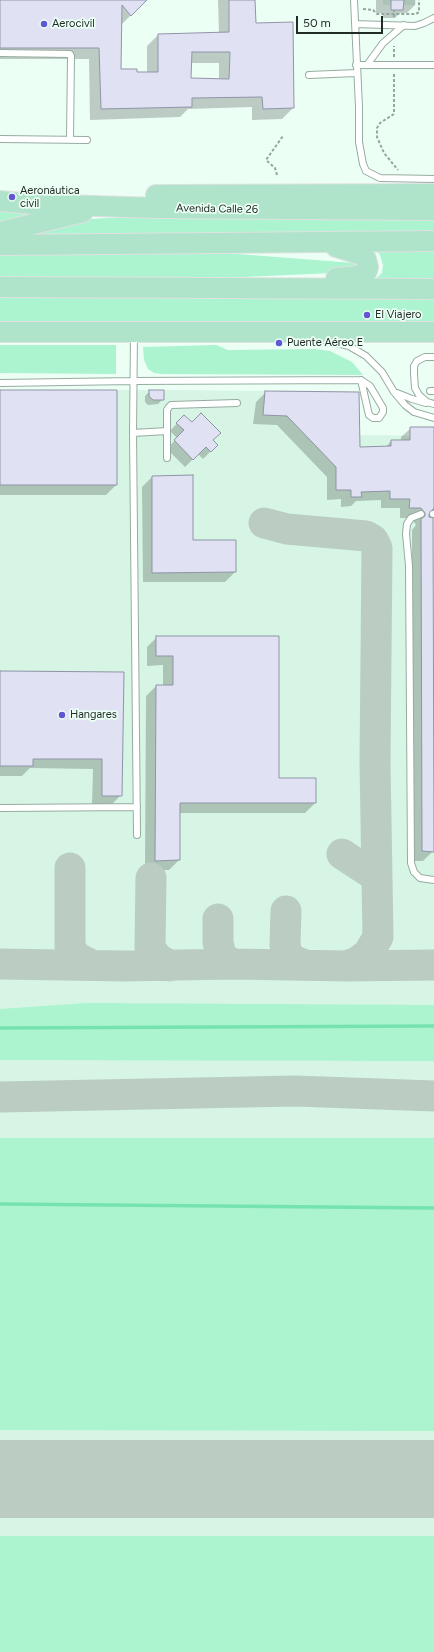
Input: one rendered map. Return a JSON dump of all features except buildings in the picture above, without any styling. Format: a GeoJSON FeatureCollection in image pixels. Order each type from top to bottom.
{"type":"FeatureCollection","features":[{"type":"Feature","properties":{"kind":"main road","name":"Avenida Calle 26"},"geometry":{"type":"LineString","coordinates":[[0,197],[434,194]]}},
{"type":"Feature","properties":{"kind":"main road","name":"Avenida Calle 26"},"geometry":{"type":"LineString","coordinates":[[0,200],[33,204],[157,208],[434,210]]}},
{"type":"Feature","properties":{"kind":"main road"},"geometry":{"type":"LineString","coordinates":[[0,232],[81,212],[157,208]]}},
{"type":"Feature","properties":{"kind":"main road"},"geometry":{"type":"LineString","coordinates":[[0,245],[434,241]]}},
{"type":"Feature","properties":{"kind":"main road"},"geometry":{"type":"LineString","coordinates":[[227,288],[353,276],[364,274],[367,271],[368,263],[362,255],[314,242]]}},
{"type":"Feature","properties":{"kind":"main road"},"geometry":{"type":"LineString","coordinates":[[0,287],[434,289]]}},
{"type":"Feature","properties":{"kind":"main road"},"geometry":{"type":"LineString","coordinates":[[0,332],[434,332]]}},
{"type":"Feature","properties":{"kind":"lane"},"geometry":{"type":"LineString","coordinates":[[354,0],[356,72],[359,107],[359,142],[363,164],[366,171],[380,178],[434,179]]}},
{"type":"Feature","properties":{"kind":"lane"},"geometry":{"type":"LineString","coordinates":[[354,24],[415,26],[434,18]]}},
{"type":"Feature","properties":{"kind":"lane"},"geometry":{"type":"LineString","coordinates":[[367,65],[376,51],[404,25]]}},
{"type":"Feature","properties":{"kind":"lane"},"geometry":{"type":"LineString","coordinates":[[0,53],[70,54],[70,140]]}},
{"type":"Feature","properties":{"kind":"lane"},"geometry":{"type":"LineString","coordinates":[[356,65],[434,65]]}},
{"type":"Feature","properties":{"kind":"lane"},"geometry":{"type":"LineString","coordinates":[[309,75],[356,72]]}},
{"type":"Feature","properties":{"kind":"lane"},"geometry":{"type":"LineString","coordinates":[[0,139],[87,140]]}},
{"type":"Feature","properties":{"kind":"lane"},"geometry":{"type":"LineString","coordinates":[[134,332],[133,432],[138,835]]}},
{"type":"Feature","properties":{"kind":"lane"},"geometry":{"type":"LineString","coordinates":[[287,332],[341,344],[355,349],[375,364],[382,372],[394,392],[405,405],[414,412],[434,418]]}},
{"type":"Feature","properties":{"kind":"lane"},"geometry":{"type":"LineString","coordinates":[[432,357],[422,358],[417,361],[414,366],[414,376],[415,388],[419,395],[427,402],[433,404]]}},
{"type":"Feature","properties":{"kind":"lane"},"geometry":{"type":"LineString","coordinates":[[0,383],[361,380],[370,386],[383,408],[383,412],[379,418],[373,418],[369,415],[361,380]]}},
{"type":"Feature","properties":{"kind":"lane"},"geometry":{"type":"LineString","coordinates":[[394,392],[412,399],[433,404]]}},
{"type":"Feature","properties":{"kind":"lane"},"geometry":{"type":"LineString","coordinates":[[167,458],[167,410],[171,405],[237,403]]}},
{"type":"Feature","properties":{"kind":"lane"},"geometry":{"type":"LineString","coordinates":[[133,432],[167,431]]}},
{"type":"Feature","properties":{"kind":"lane"},"geometry":{"type":"LineString","coordinates":[[421,514],[411,518],[407,524],[406,534],[409,566],[411,863],[414,872],[420,878],[434,880]]}},
{"type":"Feature","properties":{"kind":"lane"},"geometry":{"type":"LineString","coordinates":[[0,808],[137,807]]}},
{"type":"Feature","properties":{"kind":"path"},"geometry":{"type":"LineString","coordinates":[[354,9],[373,10],[377,14],[418,13],[419,0]]}},
{"type":"Feature","properties":{"kind":"path"},"geometry":{"type":"LineString","coordinates":[[394,10],[394,25]]}},
{"type":"Feature","properties":{"kind":"path"},"geometry":{"type":"LineString","coordinates":[[394,34],[394,114],[380,123],[377,128],[377,137],[384,152],[398,171]]}},
{"type":"Feature","properties":{"kind":"path"},"geometry":{"type":"LineString","coordinates":[[277,175],[275,168],[266,160],[283,136]]}},
{"type":"Feature","properties":{"kind":"shaded area"},"geometry":{"type":"Polygon","coordinates":[[[383,0],[416,0],[416,5],[383,5],[383,0]]]}},
{"type":"Feature","properties":{"kind":"shaded area"},"geometry":{"type":"Polygon","coordinates":[[[0,390],[359,392],[360,435],[434,436],[434,1652],[0,1652],[0,390]]]}},
{"type":"Feature","properties":{"kind":"green space"},"geometry":{"type":"Polygon","coordinates":[[[0,208],[67,208],[0,226],[0,208]]]}},
{"type":"Feature","properties":{"kind":"green space"},"geometry":{"type":"Polygon","coordinates":[[[143,216],[434,217],[434,233],[24,234],[91,219],[143,216]]]}},
{"type":"Feature","properties":{"kind":"green space"},"geometry":{"type":"Polygon","coordinates":[[[374,248],[434,249],[434,282],[372,282],[382,273],[383,265],[380,255],[374,248]]]}},
{"type":"Feature","properties":{"kind":"green space"},"geometry":{"type":"Polygon","coordinates":[[[0,252],[212,252],[354,263],[359,268],[355,272],[176,280],[0,279],[0,252]]]}},
{"type":"Feature","properties":{"kind":"green space"},"geometry":{"type":"Polygon","coordinates":[[[0,294],[434,297],[434,326],[0,323],[0,294]]]}},
{"type":"Feature","properties":{"kind":"green space"},"geometry":{"type":"Polygon","coordinates":[[[0,345],[116,345],[116,374],[0,373],[0,345]]]}},
{"type":"Feature","properties":{"kind":"green space"},"geometry":{"type":"Polygon","coordinates":[[[216,345],[228,350],[315,349],[330,351],[352,362],[363,375],[162,374],[154,373],[148,369],[144,360],[143,347],[216,345]]]}},
{"type":"Feature","properties":{"kind":"green space"},"geometry":{"type":"Polygon","coordinates":[[[87,1003],[434,1005],[434,1061],[0,1060],[0,1009],[87,1003]]]}},
{"type":"Feature","properties":{"kind":"green space"},"geometry":{"type":"Polygon","coordinates":[[[0,1138],[434,1138],[434,1431],[0,1430],[0,1138]]]}},
{"type":"Feature","properties":{"kind":"green space"},"geometry":{"type":"Polygon","coordinates":[[[0,1536],[434,1536],[434,1652],[0,1652],[0,1536]]]}},
{"type":"Feature","properties":{"kind":"waterway"},"geometry":{"type":"LineString","coordinates":[[0,1028],[434,1026]]}},
{"type":"Feature","properties":{"kind":"waterway"},"geometry":{"type":"LineString","coordinates":[[0,1204],[434,1208]]}},
{"type":"Feature","properties":{"kind":"taxiway"},"geometry":{"type":"LineString","coordinates":[[264,523],[287,529],[366,536],[373,540],[377,548],[375,762],[378,937],[368,954],[357,962],[346,966]]}},
{"type":"Feature","properties":{"kind":"taxiway"},"geometry":{"type":"LineString","coordinates":[[342,854],[377,877]]}},
{"type":"Feature","properties":{"kind":"taxiway"},"geometry":{"type":"LineString","coordinates":[[70,868],[70,947],[76,957],[92,965]]}},
{"type":"Feature","properties":{"kind":"taxiway"},"geometry":{"type":"LineString","coordinates":[[151,878],[150,948],[157,958],[170,966]]}},
{"type":"Feature","properties":{"kind":"taxiway"},"geometry":{"type":"LineString","coordinates":[[286,911],[286,951],[292,960],[305,965]]}},
{"type":"Feature","properties":{"kind":"taxiway"},"geometry":{"type":"LineString","coordinates":[[218,919],[218,942],[220,952],[225,960],[234,964]]}},
{"type":"Feature","properties":{"kind":"taxiway"},"geometry":{"type":"LineString","coordinates":[[0,964],[124,966],[234,964],[346,966],[434,965]]}},
{"type":"Feature","properties":{"kind":"taxiway"},"geometry":{"type":"LineString","coordinates":[[0,1097],[295,1091],[434,1096]]}},
{"type":"Feature","properties":{"kind":"runway"},"geometry":{"type":"LineString","coordinates":[[0,1479],[434,1479]]}},
{"type":"Feature","properties":{"kind":"place","name":"Aerocivil"},"geometry":{"type":"Point","coordinates":[44,24]}},
{"type":"Feature","properties":{"kind":"place","name":"Aeronáutica civil"},"geometry":{"type":"Point","coordinates":[12,197]}},
{"type":"Feature","properties":{"kind":"place","name":"El Viajero"},"geometry":{"type":"Point","coordinates":[367,315]}},
{"type":"Feature","properties":{"kind":"place","name":"Puente Aéreo E"},"geometry":{"type":"Point","coordinates":[279,343]}},
{"type":"Feature","properties":{"kind":"place","name":"Hangares"},"geometry":{"type":"Point","coordinates":[62,715]}}]}
